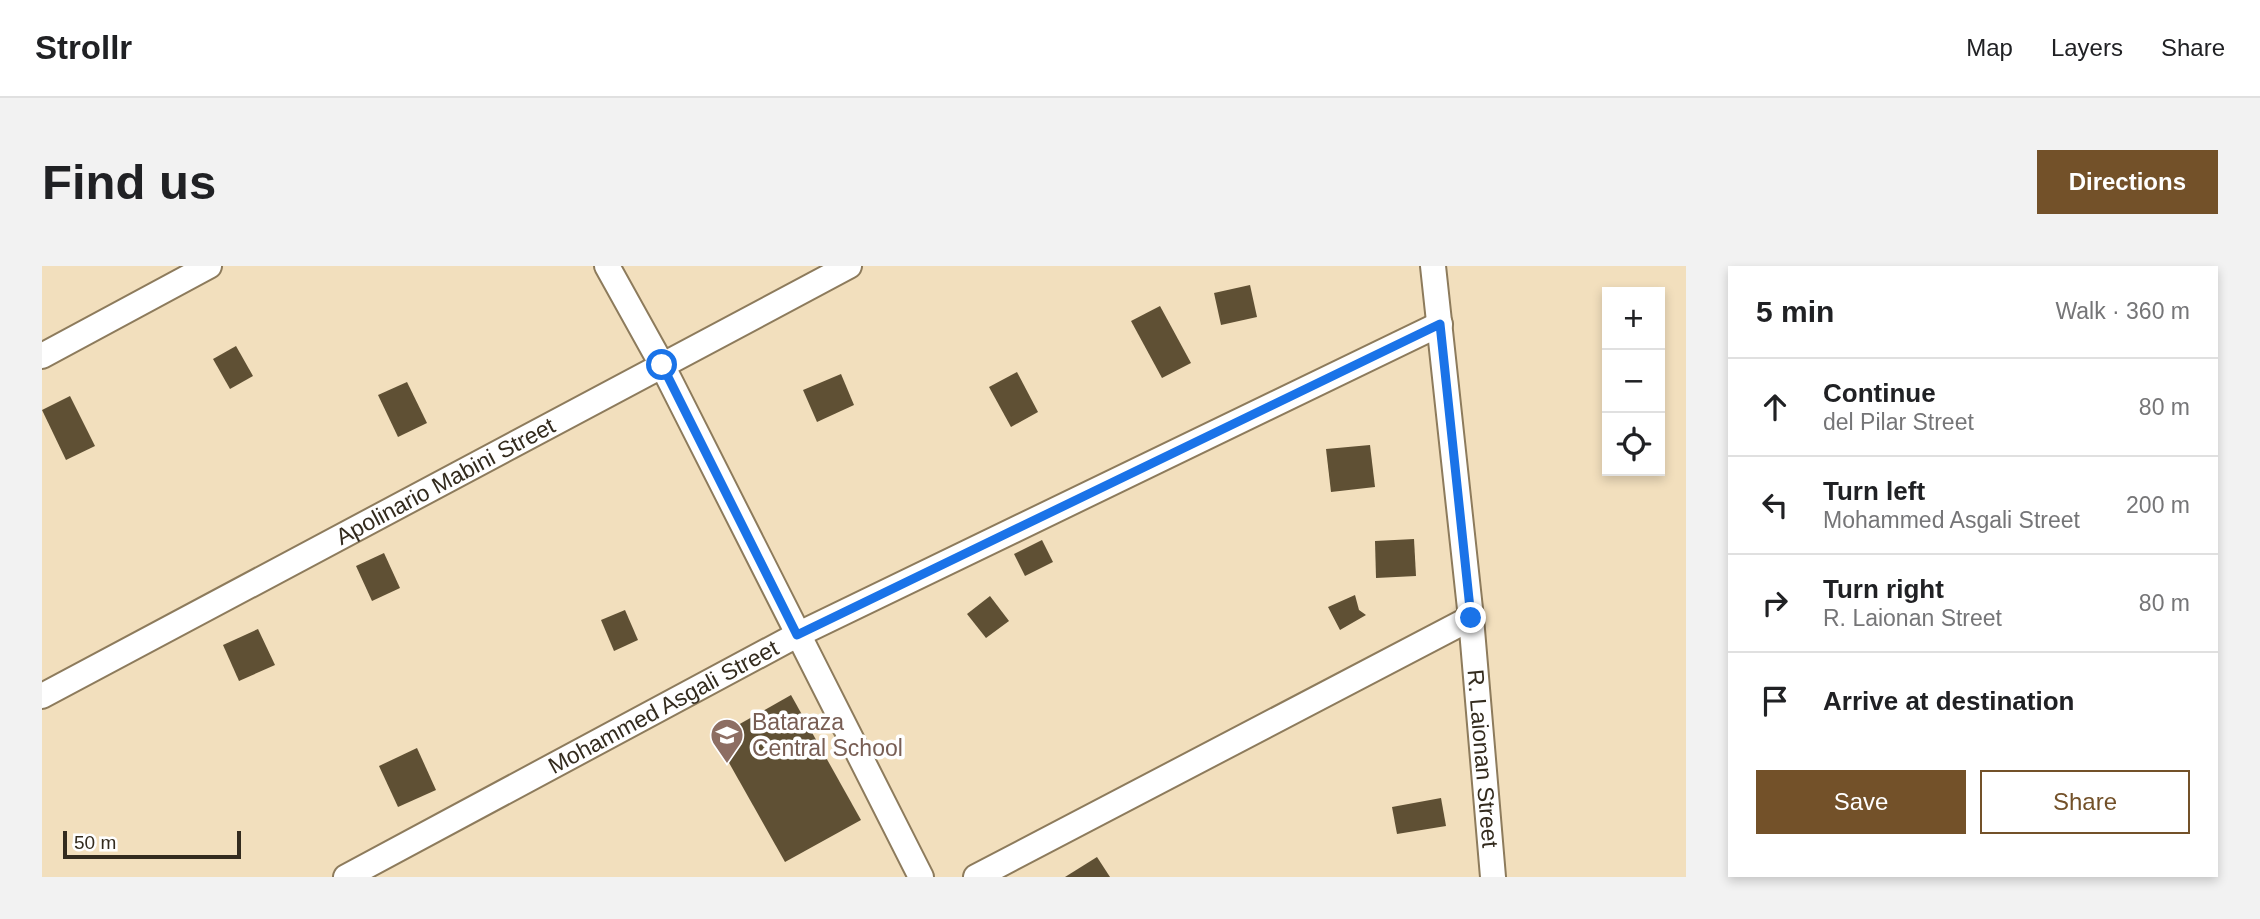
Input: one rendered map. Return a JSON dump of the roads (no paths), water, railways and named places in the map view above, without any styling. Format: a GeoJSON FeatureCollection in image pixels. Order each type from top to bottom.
{"type":"FeatureCollection","features":[{"type":"Feature","properties":{"kind":"street"},"geometry":{"type":"LineString","coordinates":[[42,356],[209,266]]}},
{"type":"Feature","properties":{"kind":"street"},"geometry":{"type":"LineString","coordinates":[[607,266],[662,365],[921,877]]}},
{"type":"Feature","properties":{"kind":"street","name":"Apolinario Mabini Street"},"geometry":{"type":"LineString","coordinates":[[42,696],[849,266]]}},
{"type":"Feature","properties":{"kind":"street","name":"R. Laionan Street"},"geometry":{"type":"LineString","coordinates":[[1433,266],[1471,618],[1493,877]]}},
{"type":"Feature","properties":{"kind":"street","name":"Mohammed Asgali Street"},"geometry":{"type":"LineString","coordinates":[[346,877],[797,635],[1440,324]]}},
{"type":"Feature","properties":{"kind":"street"},"geometry":{"type":"LineString","coordinates":[[976,877],[1471,618]]}},
{"type":"Feature","properties":{"kind":"place","name":"Bataraza Central School"},"geometry":{"type":"Point","coordinates":[727,765]}}]}
